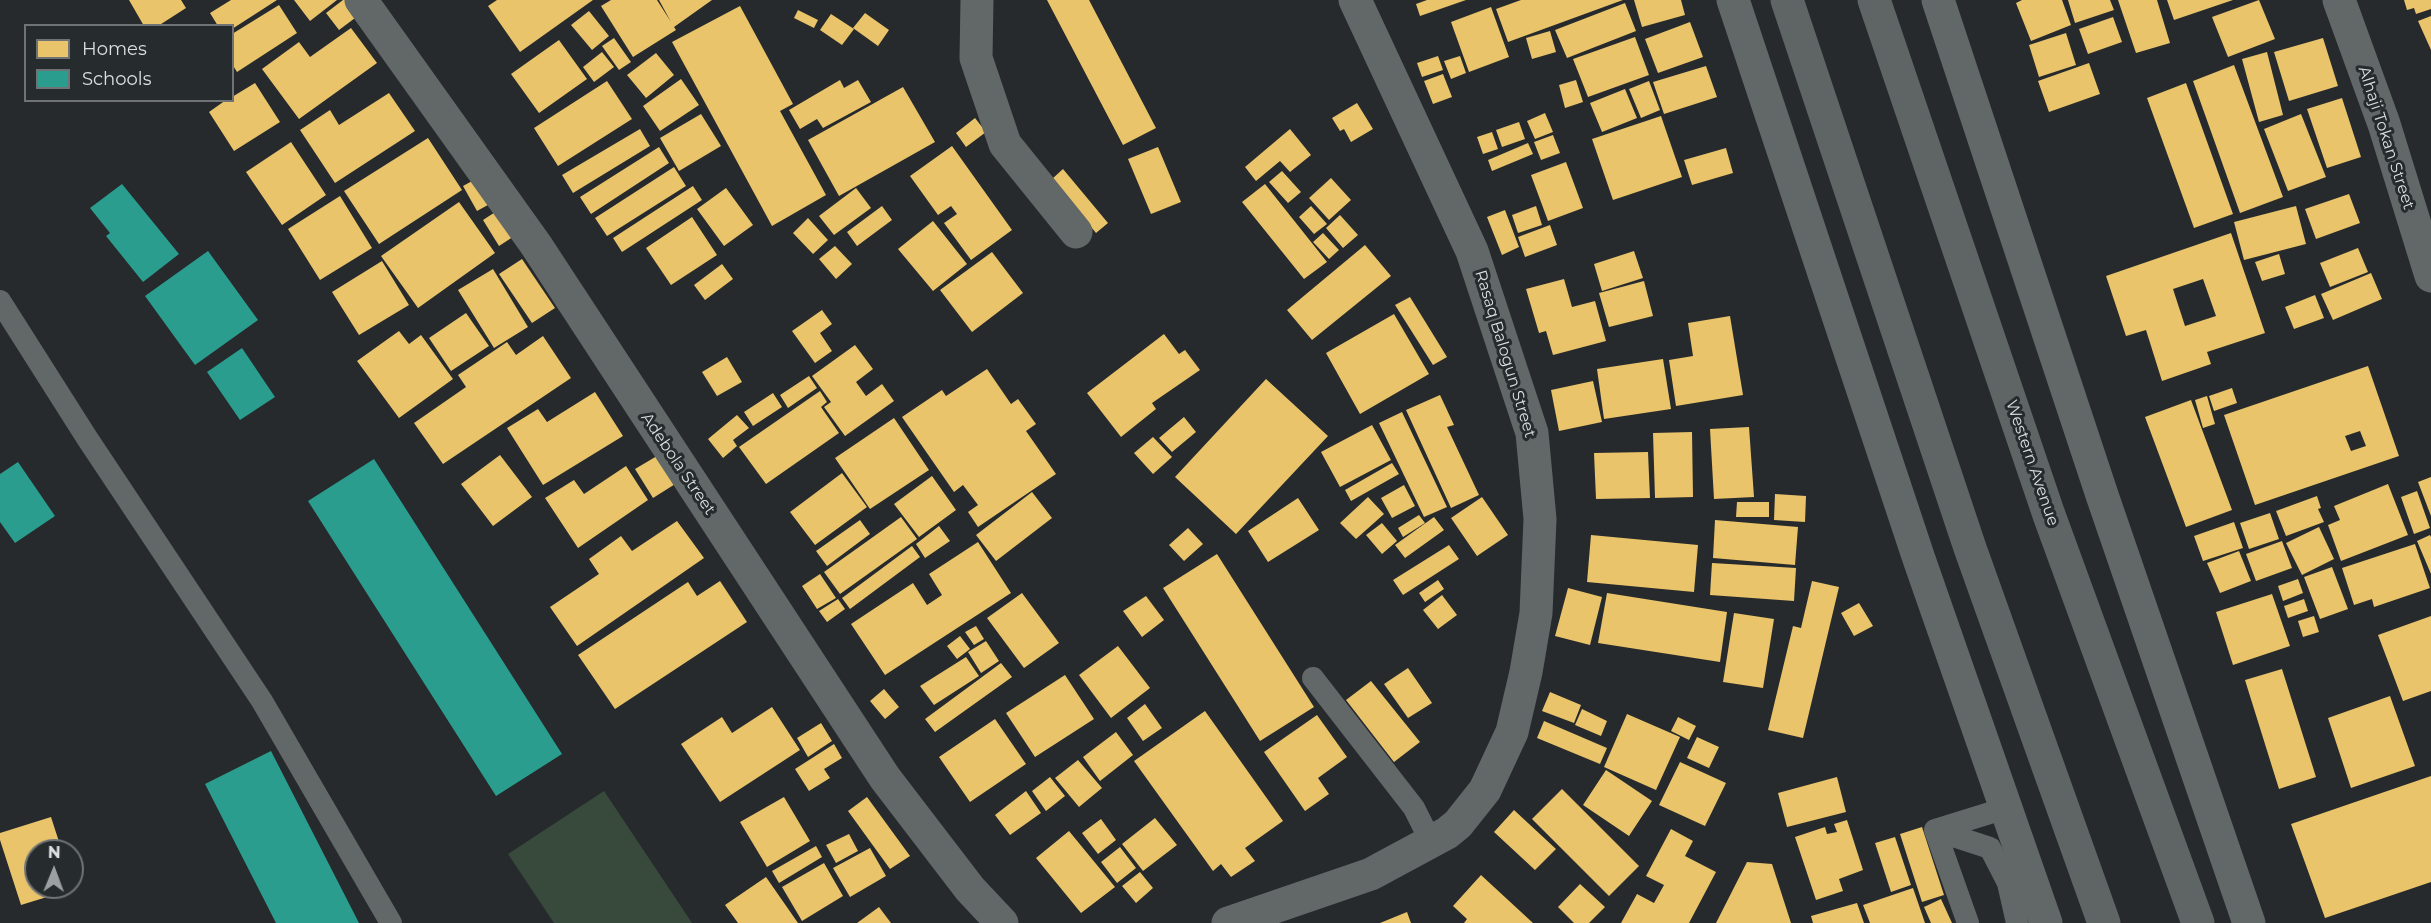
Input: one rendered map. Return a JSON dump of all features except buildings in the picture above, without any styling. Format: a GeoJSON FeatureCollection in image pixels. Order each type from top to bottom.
{"type":"FeatureCollection","features":[{"type":"Feature","properties":{"kind":"highway"},"geometry":{"type":"LineString","coordinates":[[1787,0],[1970,549],[2104,923]]}},
{"type":"Feature","properties":{"kind":"highway","name":"Western Avenue"},"geometry":{"type":"LineString","coordinates":[[1874,0],[2049,515],[2198,923]]}},
{"type":"Feature","properties":{"kind":"main road"},"geometry":{"type":"LineString","coordinates":[[1733,0],[1920,559],[2046,923]]}},
{"type":"Feature","properties":{"kind":"main road"},"geometry":{"type":"LineString","coordinates":[[1938,0],[2102,495],[2249,923]]}},
{"type":"Feature","properties":{"kind":"street","name":"Adebola Street"},"geometry":{"type":"LineString","coordinates":[[361,0],[536,245],[885,778],[970,889],[1002,923]]}},
{"type":"Feature","properties":{"kind":"street"},"geometry":{"type":"LineString","coordinates":[[977,0],[976,57],[1005,144],[1076,232]]}},
{"type":"Feature","properties":{"kind":"street","name":"Rasaq Balogun Street"},"geometry":{"type":"LineString","coordinates":[[1228,923],[1371,874],[1431,842],[1458,824],[1485,790],[1512,732],[1526,672],[1536,613],[1539,509],[1532,433],[1472,251],[1355,0]]}},
{"type":"Feature","properties":{"kind":"street","name":"Alhaji Tokan Street"},"geometry":{"type":"LineString","coordinates":[[2339,0],[2384,124],[2431,276]]}},
{"type":"Feature","properties":{"kind":"lane"},"geometry":{"type":"LineString","coordinates":[[0,301],[87,438],[262,701],[392,923]]}},
{"type":"Feature","properties":{"kind":"lane"},"geometry":{"type":"LineString","coordinates":[[1313,678],[1414,808],[1431,842]]}},
{"type":"Feature","properties":{"kind":"lane"},"geometry":{"type":"LineString","coordinates":[[1935,830],[2006,808]]}},
{"type":"Feature","properties":{"kind":"lane"},"geometry":{"type":"LineString","coordinates":[[1935,830],[1968,923]]}},
{"type":"Feature","properties":{"kind":"lane"},"geometry":{"type":"LineString","coordinates":[[1935,830],[1990,848],[2008,883],[2017,923]]}},
{"type":"Feature","properties":{"kind":"green space"},"geometry":{"type":"Polygon","coordinates":[[[604,791],[692,923],[554,923],[508,854],[604,791]]]}}]}
